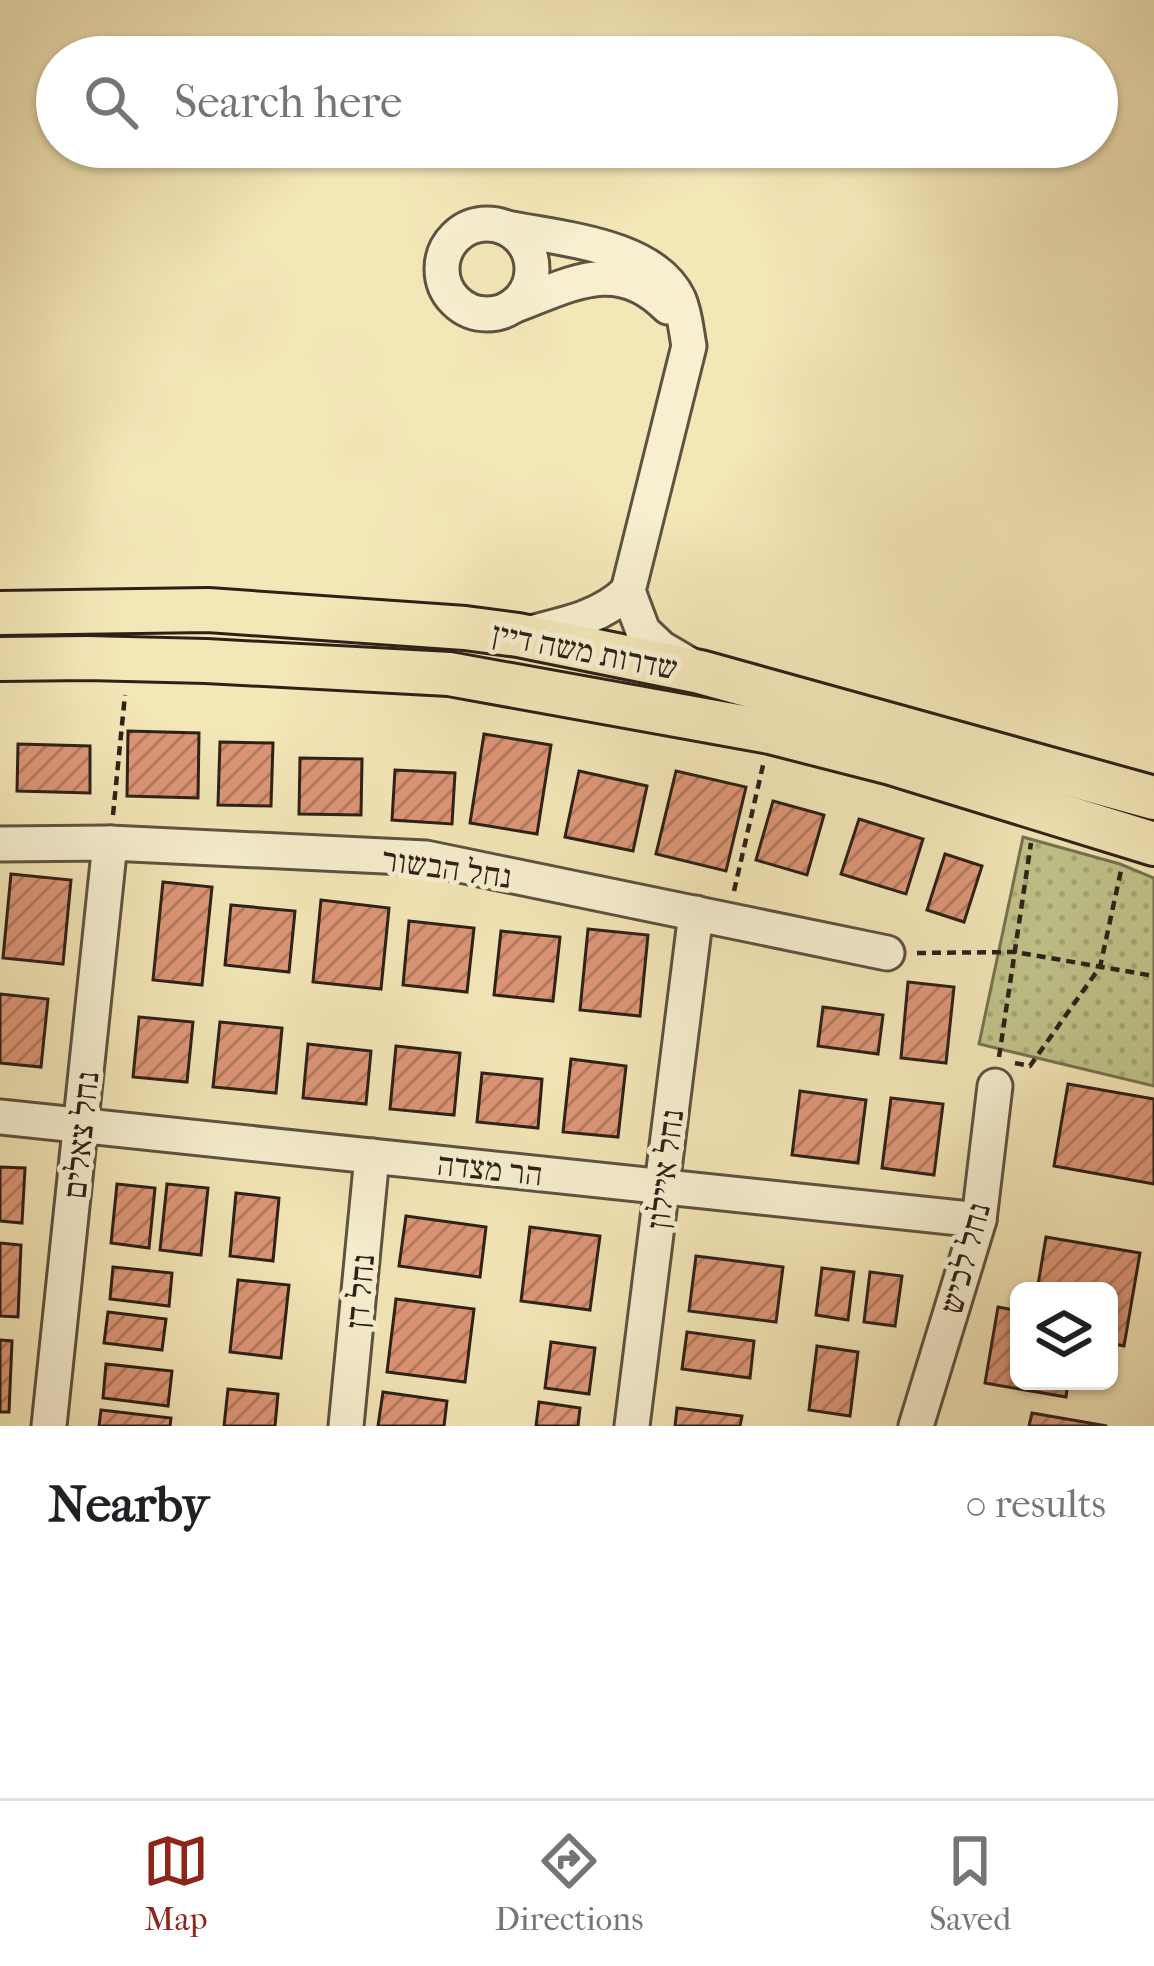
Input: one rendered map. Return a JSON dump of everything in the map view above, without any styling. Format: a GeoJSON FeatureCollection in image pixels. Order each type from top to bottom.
{"type":"FeatureCollection","features":[{"type":"Feature","properties":{"kind":"main road","name":"שדרות משה דיין"},"geometry":{"type":"LineString","coordinates":[[0,614],[208,610],[518,635],[700,671],[1154,798]]}},
{"type":"Feature","properties":{"kind":"main road","name":"שדרות משה דיין"},"geometry":{"type":"LineString","coordinates":[[0,659],[128,659],[449,674],[770,732],[891,763],[1142,840]]}},
{"type":"Feature","properties":{"kind":"street"},"geometry":{"type":"LineString","coordinates":[[518,635],[575,622],[628,591],[688,346],[686,333],[678,297],[664,277],[626,253],[488,224],[459,233],[449,245],[442,275],[456,302],[469,310],[499,313],[574,281],[603,277],[652,290],[686,333]]}},
{"type":"Feature","properties":{"kind":"street"},"geometry":{"type":"LineString","coordinates":[[503,227],[525,244],[532,271],[523,296],[513,306]]}},
{"type":"Feature","properties":{"kind":"street"},"geometry":{"type":"LineString","coordinates":[[628,591],[643,631],[700,671]]}},
{"type":"Feature","properties":{"kind":"street","name":"נחל הבשור"},"geometry":{"type":"LineString","coordinates":[[0,844],[110,843],[426,858],[887,953]]}},
{"type":"Feature","properties":{"kind":"street","name":"נחל צאלים"},"geometry":{"type":"LineString","coordinates":[[49,1426],[110,843]]}},
{"type":"Feature","properties":{"kind":"street","name":"נחל איילון"},"geometry":{"type":"LineString","coordinates":[[632,1426],[662,1186],[712,916]]}},
{"type":"Feature","properties":{"kind":"street","name":"נחל לכיש"},"geometry":{"type":"LineString","coordinates":[[916,1426],[980,1220],[994,1086]]}},
{"type":"Feature","properties":{"kind":"street","name":"הר מצדה"},"geometry":{"type":"LineString","coordinates":[[0,1117],[980,1220]]}},
{"type":"Feature","properties":{"kind":"street","name":"נחל דן"},"geometry":{"type":"LineString","coordinates":[[346,1426],[372,1156]]}},
{"type":"Feature","properties":{"kind":"path"},"geometry":{"type":"LineString","coordinates":[[110,843],[128,659]]}},
{"type":"Feature","properties":{"kind":"path"},"geometry":{"type":"LineString","coordinates":[[712,916],[770,732]]}},
{"type":"Feature","properties":{"kind":"path"},"geometry":{"type":"LineString","coordinates":[[1036,808],[998,1060],[1030,1066],[1100,967],[1142,840]]}},
{"type":"Feature","properties":{"kind":"path"},"geometry":{"type":"LineString","coordinates":[[887,953],[1015,952],[1154,976]]}},
{"type":"Feature","properties":{"kind":"green space"},"geometry":{"type":"Polygon","coordinates":[[[1023,837],[1154,878],[1154,1086],[979,1044],[1023,837]]]}},
{"type":"Feature","properties":{"kind":"building"},"geometry":{"type":"Polygon","coordinates":[[[128,731],[199,733],[198,798],[127,796],[128,731]]]}},
{"type":"Feature","properties":{"kind":"building"},"geometry":{"type":"Polygon","coordinates":[[[484,734],[551,745],[537,834],[470,823],[484,734]]]}},
{"type":"Feature","properties":{"kind":"building"},"geometry":{"type":"Polygon","coordinates":[[[220,742],[273,743],[271,806],[218,805],[220,742]]]}},
{"type":"Feature","properties":{"kind":"building"},"geometry":{"type":"Polygon","coordinates":[[[18,744],[90,746],[90,793],[17,791],[18,744]]]}},
{"type":"Feature","properties":{"kind":"building"},"geometry":{"type":"Polygon","coordinates":[[[300,758],[362,759],[361,815],[299,814],[300,758]]]}},
{"type":"Feature","properties":{"kind":"building"},"geometry":{"type":"Polygon","coordinates":[[[395,770],[455,773],[452,824],[392,820],[395,770]]]}},
{"type":"Feature","properties":{"kind":"building"},"geometry":{"type":"Polygon","coordinates":[[[579,771],[647,786],[633,851],[565,837],[579,771]]]}},
{"type":"Feature","properties":{"kind":"building"},"geometry":{"type":"Polygon","coordinates":[[[676,771],[746,787],[726,871],[656,854],[676,771]]]}},
{"type":"Feature","properties":{"kind":"building"},"geometry":{"type":"Polygon","coordinates":[[[773,801],[824,815],[807,875],[756,860],[773,801]]]}},
{"type":"Feature","properties":{"kind":"building"},"geometry":{"type":"Polygon","coordinates":[[[859,819],[923,839],[906,894],[841,874],[859,819]]]}},
{"type":"Feature","properties":{"kind":"building"},"geometry":{"type":"Polygon","coordinates":[[[945,854],[982,866],[964,922],[927,910],[945,854]]]}},
{"type":"Feature","properties":{"kind":"building"},"geometry":{"type":"Polygon","coordinates":[[[11,874],[71,880],[63,964],[3,958],[11,874]]]}},
{"type":"Feature","properties":{"kind":"building"},"geometry":{"type":"Polygon","coordinates":[[[163,882],[212,887],[202,985],[153,980],[163,882]]]}},
{"type":"Feature","properties":{"kind":"building"},"geometry":{"type":"Polygon","coordinates":[[[321,900],[389,908],[381,989],[313,982],[321,900]]]}},
{"type":"Feature","properties":{"kind":"building"},"geometry":{"type":"Polygon","coordinates":[[[231,905],[295,911],[289,972],[225,965],[231,905]]]}},
{"type":"Feature","properties":{"kind":"building"},"geometry":{"type":"Polygon","coordinates":[[[409,921],[474,928],[467,992],[403,985],[409,921]]]}},
{"type":"Feature","properties":{"kind":"building"},"geometry":{"type":"Polygon","coordinates":[[[588,929],[648,935],[640,1016],[580,1010],[588,929]]]}},
{"type":"Feature","properties":{"kind":"building"},"geometry":{"type":"Polygon","coordinates":[[[501,931],[560,937],[553,1001],[494,995],[501,931]]]}},
{"type":"Feature","properties":{"kind":"building"},"geometry":{"type":"Polygon","coordinates":[[[908,982],[954,987],[946,1063],[901,1058],[908,982]]]}},
{"type":"Feature","properties":{"kind":"building"},"geometry":{"type":"Polygon","coordinates":[[[0,994],[48,999],[41,1067],[0,1063],[0,994]]]}},
{"type":"Feature","properties":{"kind":"building"},"geometry":{"type":"Polygon","coordinates":[[[823,1007],[883,1015],[878,1054],[818,1046],[823,1007]]]}},
{"type":"Feature","properties":{"kind":"building"},"geometry":{"type":"Polygon","coordinates":[[[139,1017],[193,1022],[187,1082],[133,1077],[139,1017]]]}},
{"type":"Feature","properties":{"kind":"building"},"geometry":{"type":"Polygon","coordinates":[[[220,1022],[282,1028],[276,1093],[213,1087],[220,1022]]]}},
{"type":"Feature","properties":{"kind":"building"},"geometry":{"type":"Polygon","coordinates":[[[308,1044],[371,1051],[366,1104],[303,1098],[308,1044]]]}},
{"type":"Feature","properties":{"kind":"building"},"geometry":{"type":"Polygon","coordinates":[[[396,1046],[460,1053],[454,1115],[390,1109],[396,1046]]]}},
{"type":"Feature","properties":{"kind":"building"},"geometry":{"type":"Polygon","coordinates":[[[571,1059],[626,1066],[618,1137],[563,1132],[571,1059]]]}},
{"type":"Feature","properties":{"kind":"building"},"geometry":{"type":"Polygon","coordinates":[[[482,1073],[542,1079],[538,1128],[477,1122],[482,1073]]]}},
{"type":"Feature","properties":{"kind":"building"},"geometry":{"type":"Polygon","coordinates":[[[1068,1084],[1154,1099],[1154,1184],[1054,1166],[1068,1084]]]}},
{"type":"Feature","properties":{"kind":"building"},"geometry":{"type":"Polygon","coordinates":[[[800,1091],[866,1100],[858,1163],[792,1155],[800,1091]]]}},
{"type":"Feature","properties":{"kind":"building"},"geometry":{"type":"Polygon","coordinates":[[[891,1098],[943,1104],[934,1175],[882,1168],[891,1098]]]}},
{"type":"Feature","properties":{"kind":"building"},"geometry":{"type":"Polygon","coordinates":[[[0,1167],[25,1168],[22,1223],[0,1221],[0,1167]]]}},
{"type":"Feature","properties":{"kind":"building"},"geometry":{"type":"Polygon","coordinates":[[[117,1184],[155,1188],[149,1248],[111,1243],[117,1184]]]}},
{"type":"Feature","properties":{"kind":"building"},"geometry":{"type":"Polygon","coordinates":[[[167,1184],[208,1188],[201,1255],[160,1250],[167,1184]]]}},
{"type":"Feature","properties":{"kind":"building"},"geometry":{"type":"Polygon","coordinates":[[[236,1193],[279,1198],[273,1261],[230,1256],[236,1193]]]}},
{"type":"Feature","properties":{"kind":"building"},"geometry":{"type":"Polygon","coordinates":[[[406,1216],[486,1227],[480,1277],[399,1266],[406,1216]]]}},
{"type":"Feature","properties":{"kind":"building"},"geometry":{"type":"Polygon","coordinates":[[[530,1227],[600,1236],[590,1310],[521,1301],[530,1227]]]}},
{"type":"Feature","properties":{"kind":"building"},"geometry":{"type":"Polygon","coordinates":[[[1046,1237],[1140,1253],[1124,1346],[1118,1345],[1118,1282],[1038,1282],[1046,1237]]]}},
{"type":"Feature","properties":{"kind":"building"},"geometry":{"type":"Polygon","coordinates":[[[0,1243],[21,1245],[18,1317],[0,1316],[0,1243]]]}},
{"type":"Feature","properties":{"kind":"building"},"geometry":{"type":"Polygon","coordinates":[[[696,1256],[783,1267],[776,1322],[689,1311],[696,1256]]]}},
{"type":"Feature","properties":{"kind":"building"},"geometry":{"type":"Polygon","coordinates":[[[113,1267],[172,1273],[169,1306],[110,1299],[113,1267]]]}},
{"type":"Feature","properties":{"kind":"building"},"geometry":{"type":"Polygon","coordinates":[[[822,1268],[854,1272],[848,1320],[816,1315],[822,1268]]]}},
{"type":"Feature","properties":{"kind":"building"},"geometry":{"type":"Polygon","coordinates":[[[870,1272],[902,1276],[895,1326],[864,1322],[870,1272]]]}},
{"type":"Feature","properties":{"kind":"building"},"geometry":{"type":"Polygon","coordinates":[[[238,1280],[289,1285],[281,1358],[230,1352],[238,1280]]]}},
{"type":"Feature","properties":{"kind":"building"},"geometry":{"type":"Polygon","coordinates":[[[396,1299],[474,1309],[465,1382],[387,1372],[396,1299]]]}},
{"type":"Feature","properties":{"kind":"building"},"geometry":{"type":"Polygon","coordinates":[[[998,1307],[1010,1309],[1010,1387],[985,1383],[998,1307]]]}},
{"type":"Feature","properties":{"kind":"building"},"geometry":{"type":"Polygon","coordinates":[[[108,1312],[166,1319],[162,1350],[104,1343],[108,1312]]]}},
{"type":"Feature","properties":{"kind":"building"},"geometry":{"type":"Polygon","coordinates":[[[687,1332],[754,1341],[750,1378],[682,1369],[687,1332]]]}},
{"type":"Feature","properties":{"kind":"building"},"geometry":{"type":"Polygon","coordinates":[[[0,1340],[12,1341],[9,1412],[0,1412],[0,1340]]]}},
{"type":"Feature","properties":{"kind":"building"},"geometry":{"type":"Polygon","coordinates":[[[551,1342],[595,1348],[589,1394],[545,1388],[551,1342]]]}},
{"type":"Feature","properties":{"kind":"building"},"geometry":{"type":"Polygon","coordinates":[[[817,1346],[858,1352],[850,1416],[809,1410],[817,1346]]]}},
{"type":"Feature","properties":{"kind":"building"},"geometry":{"type":"Polygon","coordinates":[[[106,1364],[172,1371],[168,1406],[103,1398],[106,1364]]]}},
{"type":"Feature","properties":{"kind":"building"},"geometry":{"type":"Polygon","coordinates":[[[228,1389],[278,1394],[275,1426],[224,1426],[228,1389]]]}},
{"type":"Feature","properties":{"kind":"building"},"geometry":{"type":"Polygon","coordinates":[[[1026,1390],[1067,1390],[1066,1397],[1026,1390]]]}},
{"type":"Feature","properties":{"kind":"building"},"geometry":{"type":"Polygon","coordinates":[[[383,1392],[447,1401],[444,1426],[378,1426],[383,1392]]]}},
{"type":"Feature","properties":{"kind":"building"},"geometry":{"type":"Polygon","coordinates":[[[539,1402],[580,1408],[578,1426],[536,1426],[539,1402]]]}},
{"type":"Feature","properties":{"kind":"building"},"geometry":{"type":"Polygon","coordinates":[[[677,1408],[742,1416],[740,1426],[675,1426],[677,1408]]]}},
{"type":"Feature","properties":{"kind":"building"},"geometry":{"type":"Polygon","coordinates":[[[101,1410],[171,1418],[170,1426],[99,1426],[101,1410]]]}},
{"type":"Feature","properties":{"kind":"building"},"geometry":{"type":"Polygon","coordinates":[[[1032,1413],[1107,1426],[1029,1426],[1032,1413]]]}}]}
